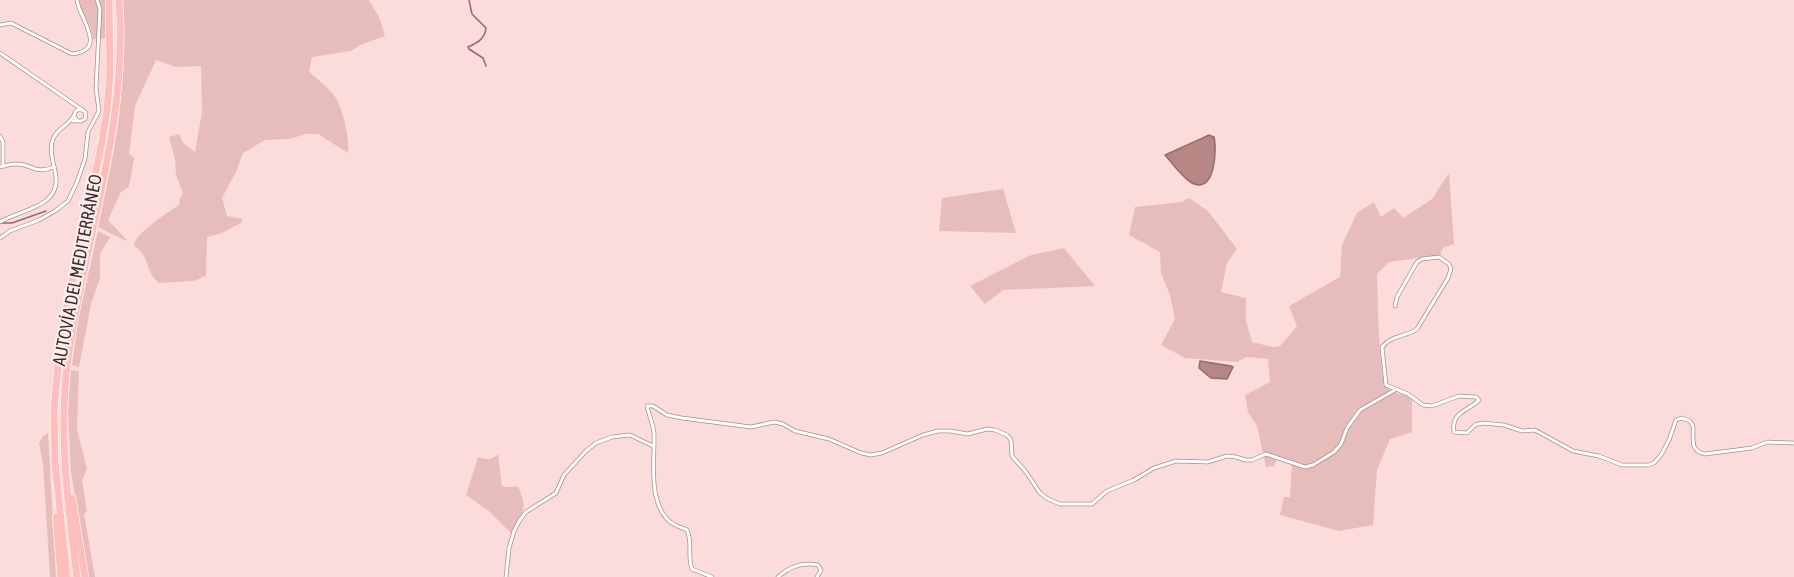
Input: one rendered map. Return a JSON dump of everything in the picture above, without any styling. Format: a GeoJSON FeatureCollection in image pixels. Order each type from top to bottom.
{"type":"FeatureCollection","features":[{"type":"Feature","properties":{"kind":"highway","name":"AUTOVÍA DEL MEDITERRÁNEO"},"geometry":{"type":"LineString","coordinates":[[68,577],[55,463],[54,410],[63,325],[107,111],[110,74],[110,0]]}},
{"type":"Feature","properties":{"kind":"highway","name":"AUTOVÍA DEL MEDITERRÁNEO"},"geometry":{"type":"LineString","coordinates":[[76,577],[63,439],[64,399],[73,327],[116,112],[119,75],[119,0]]}},
{"type":"Feature","properties":{"kind":"highway"},"geometry":{"type":"LineString","coordinates":[[63,439],[85,577]]}},
{"type":"Feature","properties":{"kind":"highway"},"geometry":{"type":"LineString","coordinates":[[55,463],[60,577]]}},
{"type":"Feature","properties":{"kind":"street"},"geometry":{"type":"LineString","coordinates":[[0,25],[11,23],[72,54],[80,53],[90,41],[90,33],[77,0]]}},
{"type":"Feature","properties":{"kind":"street"},"geometry":{"type":"LineString","coordinates":[[0,238],[10,231],[55,211],[68,201],[77,182],[85,159],[88,132],[99,111],[96,88],[100,9],[97,0]]}},
{"type":"Feature","properties":{"kind":"street"},"geometry":{"type":"LineString","coordinates":[[0,53],[86,113],[85,119],[71,121],[60,128],[53,139],[51,150],[56,182],[47,200],[30,210],[0,222]]}},
{"type":"Feature","properties":{"kind":"street"},"geometry":{"type":"LineString","coordinates":[[75,105],[77,120]]}},
{"type":"Feature","properties":{"kind":"street"},"geometry":{"type":"LineString","coordinates":[[71,121],[79,109],[84,111]]}},
{"type":"Feature","properties":{"kind":"street"},"geometry":{"type":"LineString","coordinates":[[0,136],[3,142],[2,166],[25,165],[38,171],[54,167]]}},
{"type":"Feature","properties":{"kind":"street"},"geometry":{"type":"LineString","coordinates":[[1395,306],[1396,297],[1417,262],[1422,258],[1439,258],[1449,264],[1451,269],[1448,278],[1417,329],[1410,334],[1388,340],[1382,347],[1386,385],[1395,390],[1408,393],[1423,405],[1432,406],[1458,396],[1479,400],[1463,409],[1453,426],[1454,432],[1467,433],[1482,423],[1504,425],[1522,431],[1535,430],[1573,451],[1599,456],[1622,465],[1654,463],[1670,440],[1676,420],[1682,418],[1693,426],[1692,442],[1698,453],[1752,448],[1767,442],[1794,443]]}},
{"type":"Feature","properties":{"kind":"street"},"geometry":{"type":"LineString","coordinates":[[712,577],[692,569],[689,562],[690,538],[687,530],[671,523],[658,502],[653,474],[654,434],[647,406],[653,406],[667,415],[751,428],[774,422],[871,455],[882,453],[938,431],[968,434],[987,429],[995,430],[1007,435],[1011,440],[1012,456],[1040,493],[1060,504],[1092,504],[1107,491],[1134,480],[1154,468],[1176,461],[1208,462],[1227,456],[1252,460],[1266,454],[1305,466],[1313,465],[1334,452],[1341,444],[1347,428],[1360,410],[1395,390]]}},
{"type":"Feature","properties":{"kind":"street"},"geometry":{"type":"LineString","coordinates":[[506,577],[509,548],[520,520],[526,512],[556,493],[564,475],[586,451],[596,443],[612,437],[630,435],[653,446]]}},
{"type":"Feature","properties":{"kind":"street"},"geometry":{"type":"LineString","coordinates":[[778,577],[792,567],[810,563],[818,565],[821,570],[817,577]]}},
{"type":"Feature","properties":{"kind":"shaded area"},"geometry":{"type":"Polygon","coordinates":[[[79,0],[106,0],[107,38],[93,39],[79,0]]]}},
{"type":"Feature","properties":{"kind":"shaded area"},"geometry":{"type":"Polygon","coordinates":[[[123,0],[369,0],[380,19],[385,36],[360,45],[351,51],[312,57],[309,72],[332,93],[344,118],[348,153],[318,134],[305,134],[290,139],[265,140],[243,153],[222,198],[227,216],[243,219],[241,223],[222,233],[207,237],[206,276],[193,281],[159,283],[151,273],[143,255],[134,245],[140,234],[180,204],[179,200],[183,193],[176,175],[169,137],[179,134],[183,143],[195,152],[202,112],[201,66],[176,67],[156,60],[135,106],[129,154],[134,158],[129,187],[121,192],[108,220],[127,240],[98,227],[120,108],[124,54],[123,0]]]}},
{"type":"Feature","properties":{"kind":"shaded area"},"geometry":{"type":"Polygon","coordinates":[[[1209,135],[1214,137],[1215,143],[1213,169],[1206,183],[1200,185],[1192,183],[1165,155],[1209,135]]]}},
{"type":"Feature","properties":{"kind":"shaded area"},"geometry":{"type":"Polygon","coordinates":[[[1449,173],[1454,244],[1443,248],[1440,255],[1389,262],[1377,274],[1380,351],[1384,380],[1389,389],[1412,398],[1412,432],[1390,439],[1377,470],[1373,525],[1339,531],[1280,515],[1284,497],[1290,497],[1292,460],[1277,459],[1274,466],[1266,467],[1257,426],[1248,412],[1245,395],[1270,382],[1268,359],[1246,357],[1238,362],[1185,358],[1161,345],[1175,319],[1170,295],[1161,273],[1160,252],[1129,235],[1135,207],[1181,202],[1189,198],[1208,211],[1237,249],[1227,263],[1221,292],[1246,298],[1246,321],[1252,342],[1273,347],[1280,346],[1297,326],[1289,306],[1340,277],[1342,245],[1357,213],[1374,202],[1381,217],[1394,208],[1403,218],[1432,199],[1449,173]]]}},
{"type":"Feature","properties":{"kind":"shaded area"},"geometry":{"type":"Polygon","coordinates":[[[1003,189],[1016,233],[939,231],[942,198],[1003,189]]]}},
{"type":"Feature","properties":{"kind":"shaded area"},"geometry":{"type":"Polygon","coordinates":[[[98,231],[110,237],[100,254],[100,278],[91,304],[79,367],[72,365],[78,320],[98,231]]]}},
{"type":"Feature","properties":{"kind":"shaded area"},"geometry":{"type":"Polygon","coordinates":[[[1064,248],[1095,286],[1003,290],[985,304],[970,286],[1031,255],[1064,248]]]}},
{"type":"Feature","properties":{"kind":"shaded area"},"geometry":{"type":"Polygon","coordinates":[[[1200,361],[1233,367],[1227,379],[1211,378],[1199,368],[1200,361]]]}},
{"type":"Feature","properties":{"kind":"shaded area"},"geometry":{"type":"Polygon","coordinates":[[[71,370],[79,371],[77,429],[87,469],[82,480],[87,512],[84,514],[95,577],[88,577],[71,472],[68,410],[71,370]]]}},
{"type":"Feature","properties":{"kind":"shaded area"},"geometry":{"type":"Polygon","coordinates":[[[48,433],[56,577],[50,577],[43,464],[39,443],[48,433]]]}},
{"type":"Feature","properties":{"kind":"shaded area"},"geometry":{"type":"Polygon","coordinates":[[[498,454],[502,486],[518,487],[524,506],[511,533],[489,511],[466,495],[478,457],[491,459],[498,454]]]}},
{"type":"Feature","properties":{"kind":"waterway"},"geometry":{"type":"LineString","coordinates":[[469,0],[472,14],[486,28],[482,38],[468,47],[483,58],[486,66]]}},
{"type":"Feature","properties":{"kind":"waterway"},"geometry":{"type":"LineString","coordinates":[[0,223],[12,223],[46,211]]}}]}
